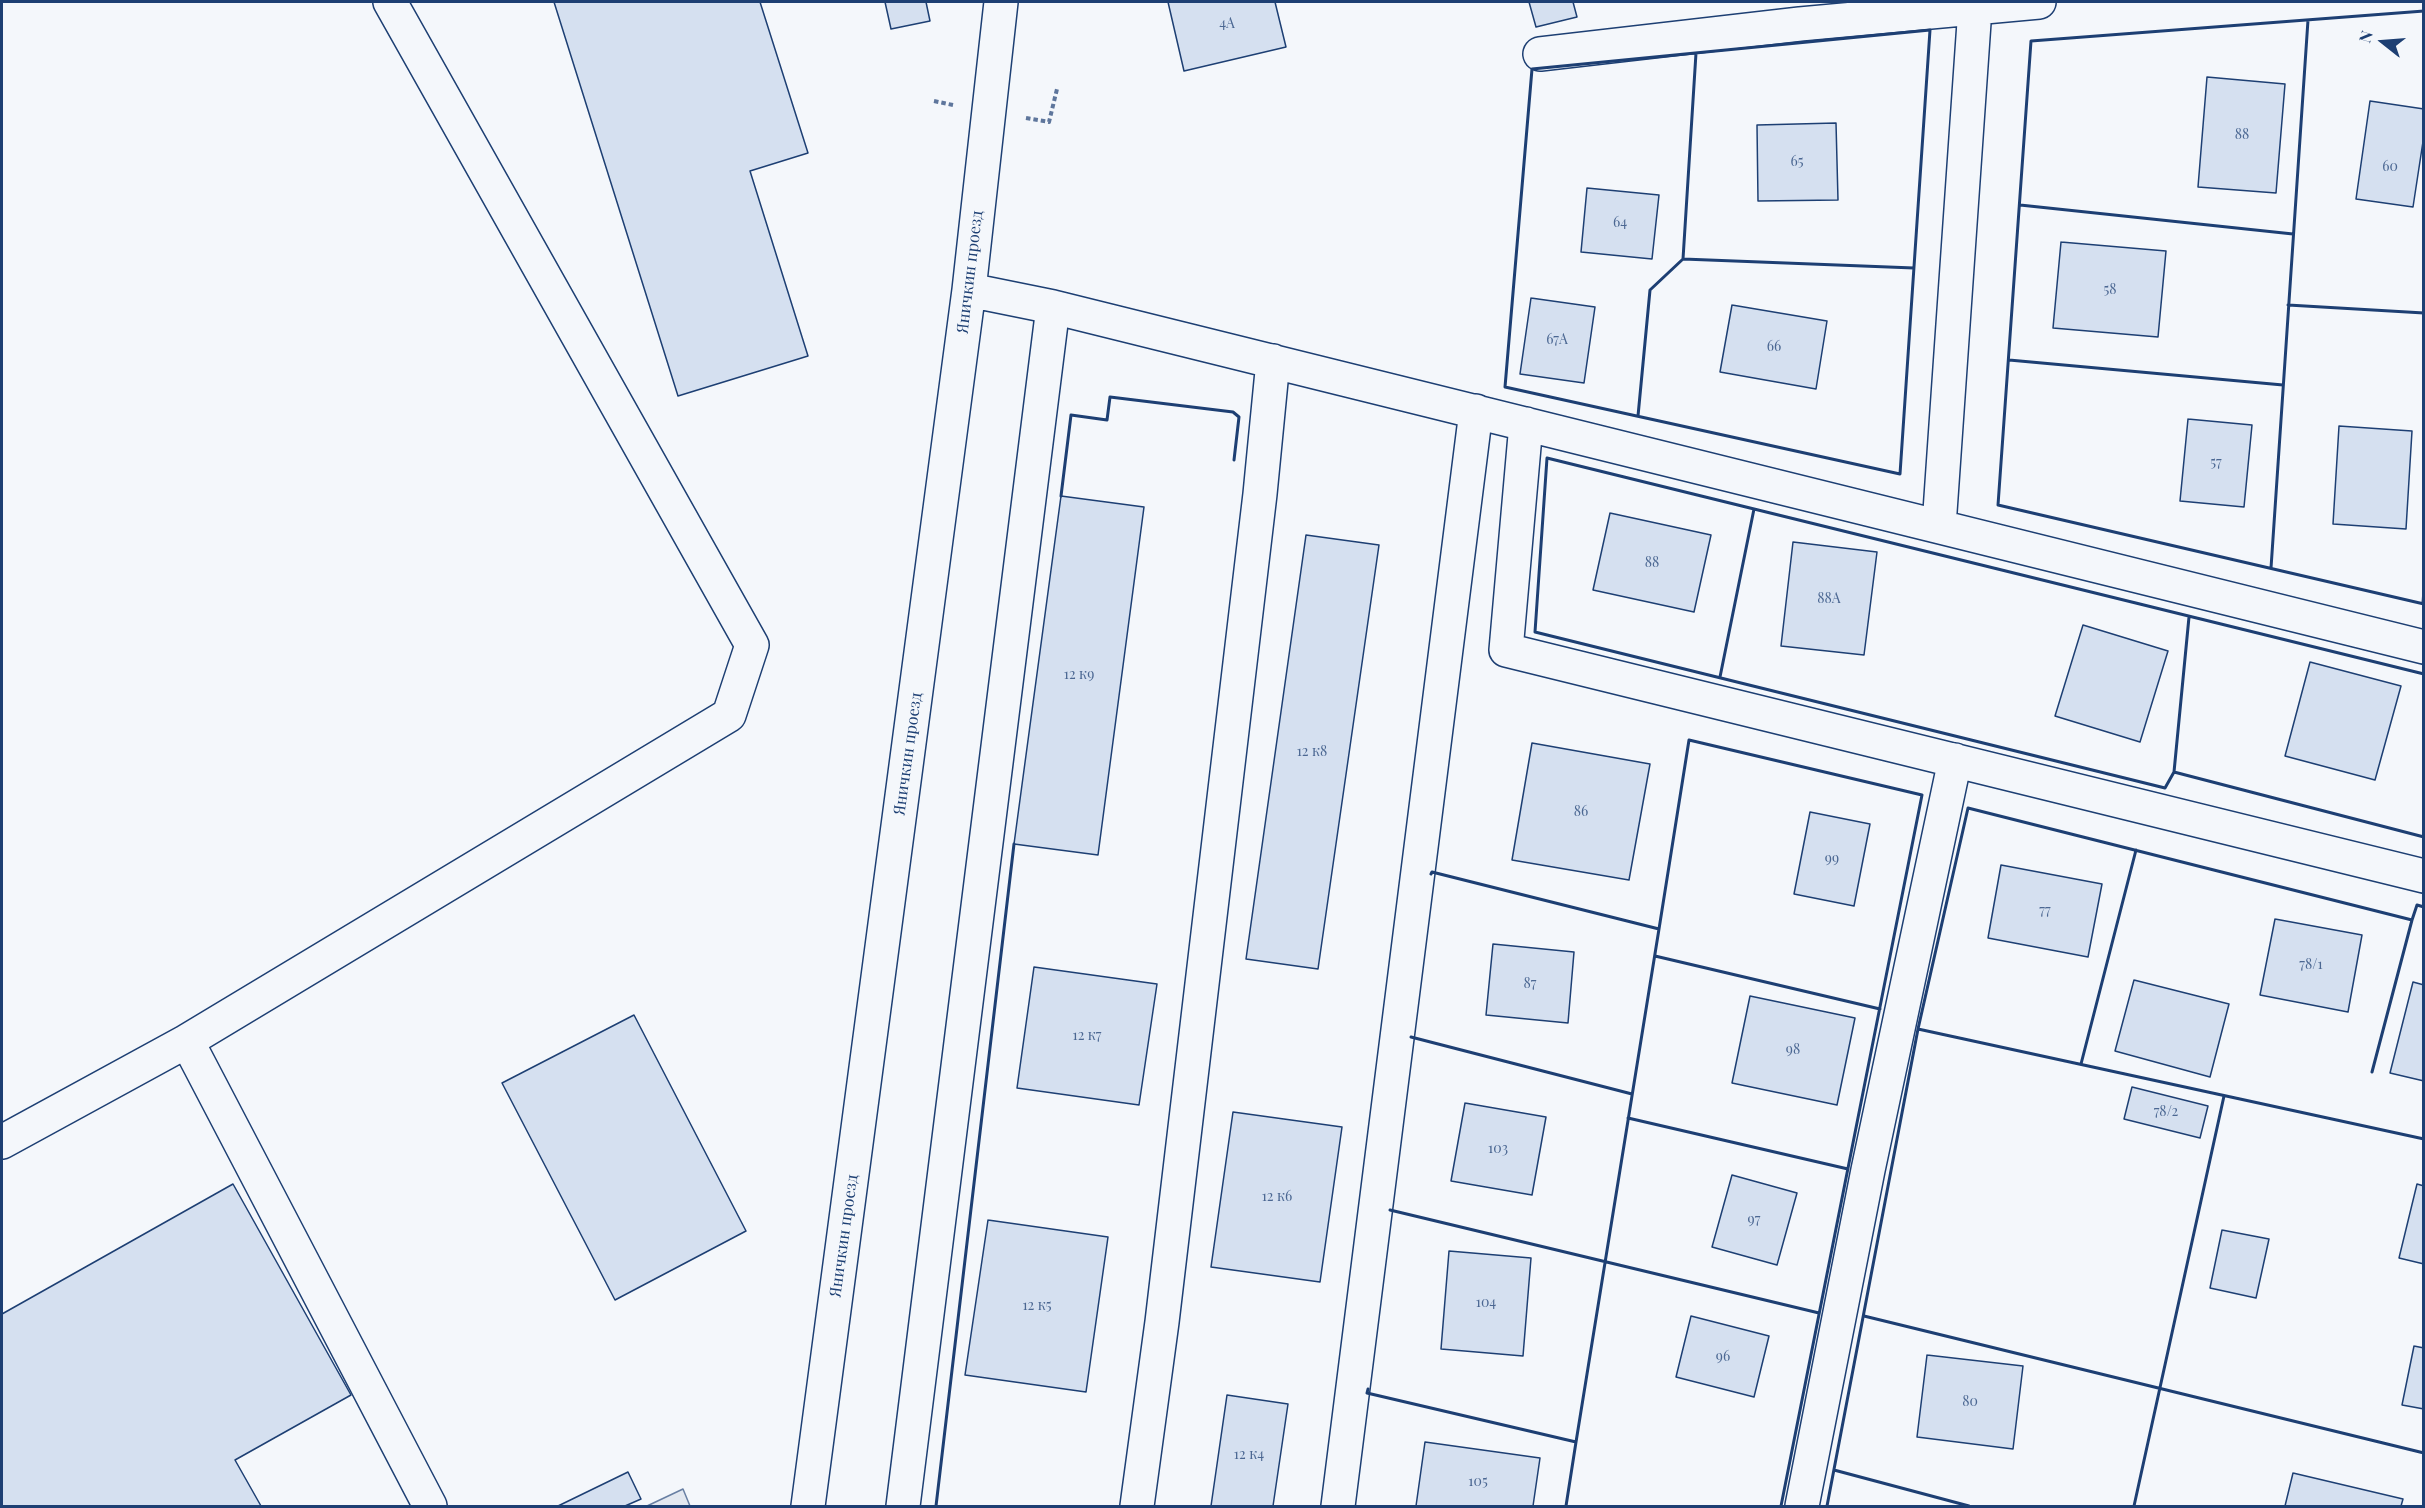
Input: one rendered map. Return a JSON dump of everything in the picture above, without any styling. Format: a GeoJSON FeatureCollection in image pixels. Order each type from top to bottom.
{"type":"FeatureCollection","features":[{"type":"Feature","properties":{"kind":"street"},"geometry":{"type":"LineString","coordinates":[[2,1142],[187,1041],[729,715],[752,645],[390,2]]}},
{"type":"Feature","properties":{"kind":"street","name":"Яничкин проезд"},"geometry":{"type":"LineString","coordinates":[[808,1506],[969,290],[1001,2]]}},
{"type":"Feature","properties":{"kind":"street"},"geometry":{"type":"LineString","coordinates":[[1540,54],[1800,24],[2039,2]]}},
{"type":"Feature","properties":{"kind":"street"},"geometry":{"type":"LineString","coordinates":[[1939,526],[1975,8]]}},
{"type":"Feature","properties":{"kind":"street"},"geometry":{"type":"LineString","coordinates":[[969,290],[1053,307],[2424,646]]}},
{"type":"Feature","properties":{"kind":"street"},"geometry":{"type":"LineString","coordinates":[[903,1506],[1053,307]]}},
{"type":"Feature","properties":{"kind":"street"},"geometry":{"type":"LineString","coordinates":[[1137,1506],[1164,1310],[1273,361]]}},
{"type":"Feature","properties":{"kind":"street"},"geometry":{"type":"LineString","coordinates":[[1338,1506],[1476,411]]}},
{"type":"Feature","properties":{"kind":"street"},"geometry":{"type":"LineString","coordinates":[[1526,424],[1506,650],[2424,876]]}},
{"type":"Feature","properties":{"kind":"street"},"geometry":{"type":"LineString","coordinates":[[1802,1506],[1870,1158],[1955,760]]}},
{"type":"Feature","properties":{"kind":"street"},"geometry":{"type":"LineString","coordinates":[[187,1041],[430,1506]]}},
{"type":"Feature","properties":{"kind":"shaded area"},"geometry":{"type":"Polygon","coordinates":[[[683,1489],[690,1506],[647,1506],[683,1489]]]}},
{"type":"Feature","properties":{"kind":"building"},"geometry":{"type":"Polygon","coordinates":[[[554,2],[760,2],[808,153],[750,171],[808,356],[678,396],[554,2]]]}},
{"type":"Feature","properties":{"kind":"building"},"geometry":{"type":"Polygon","coordinates":[[[885,2],[926,2],[930,21],[891,29],[885,2]]]}},
{"type":"Feature","properties":{"kind":"building"},"geometry":{"type":"Polygon","coordinates":[[[1168,2],[1275,2],[1286,47],[1184,71],[1168,2]]]}},
{"type":"Feature","properties":{"kind":"building"},"geometry":{"type":"Polygon","coordinates":[[[1529,2],[1573,2],[1577,17],[1536,27],[1529,2]]]}},
{"type":"Feature","properties":{"kind":"building"},"geometry":{"type":"Polygon","coordinates":[[[2207,77],[2285,84],[2276,193],[2198,187],[2207,77]]]}},
{"type":"Feature","properties":{"kind":"building"},"geometry":{"type":"Polygon","coordinates":[[[2370,101],[2424,109],[2424,135],[2413,207],[2356,199],[2370,101]]]}},
{"type":"Feature","properties":{"kind":"building"},"geometry":{"type":"Polygon","coordinates":[[[1836,123],[1838,200],[1758,201],[1757,125],[1836,123]]]}},
{"type":"Feature","properties":{"kind":"building"},"geometry":{"type":"Polygon","coordinates":[[[1587,188],[1659,195],[1652,259],[1581,252],[1587,188]]]}},
{"type":"Feature","properties":{"kind":"building"},"geometry":{"type":"Polygon","coordinates":[[[2061,242],[2166,251],[2158,337],[2053,328],[2061,242]]]}},
{"type":"Feature","properties":{"kind":"building"},"geometry":{"type":"Polygon","coordinates":[[[1531,298],[1595,307],[1584,383],[1520,374],[1531,298]]]}},
{"type":"Feature","properties":{"kind":"building"},"geometry":{"type":"Polygon","coordinates":[[[1732,305],[1827,321],[1816,389],[1720,372],[1732,305]]]}},
{"type":"Feature","properties":{"kind":"building"},"geometry":{"type":"Polygon","coordinates":[[[2188,419],[2252,425],[2244,507],[2180,501],[2188,419]]]}},
{"type":"Feature","properties":{"kind":"building"},"geometry":{"type":"Polygon","coordinates":[[[2339,426],[2412,431],[2406,529],[2333,524],[2339,426]]]}},
{"type":"Feature","properties":{"kind":"building"},"geometry":{"type":"Polygon","coordinates":[[[1061,496],[1144,507],[1098,855],[1014,844],[1061,496]]]}},
{"type":"Feature","properties":{"kind":"building"},"geometry":{"type":"Polygon","coordinates":[[[1610,513],[1711,535],[1694,612],[1593,590],[1610,513]]]}},
{"type":"Feature","properties":{"kind":"building"},"geometry":{"type":"Polygon","coordinates":[[[1306,535],[1379,545],[1318,969],[1246,959],[1306,535]]]}},
{"type":"Feature","properties":{"kind":"building"},"geometry":{"type":"Polygon","coordinates":[[[1793,542],[1877,552],[1864,655],[1781,646],[1793,542]]]}},
{"type":"Feature","properties":{"kind":"building"},"geometry":{"type":"Polygon","coordinates":[[[2083,625],[2168,651],[2140,742],[2055,716],[2083,625]]]}},
{"type":"Feature","properties":{"kind":"building"},"geometry":{"type":"Polygon","coordinates":[[[2310,662],[2401,686],[2375,780],[2285,756],[2310,662]]]}},
{"type":"Feature","properties":{"kind":"building"},"geometry":{"type":"Polygon","coordinates":[[[1532,743],[1650,764],[1629,880],[1512,860],[1532,743]]]}},
{"type":"Feature","properties":{"kind":"building"},"geometry":{"type":"Polygon","coordinates":[[[1810,812],[1870,824],[1854,906],[1794,894],[1810,812]]]}},
{"type":"Feature","properties":{"kind":"building"},"geometry":{"type":"Polygon","coordinates":[[[2001,865],[2102,884],[2088,957],[1988,938],[2001,865]]]}},
{"type":"Feature","properties":{"kind":"building"},"geometry":{"type":"Polygon","coordinates":[[[2275,919],[2362,935],[2348,1012],[2260,995],[2275,919]]]}},
{"type":"Feature","properties":{"kind":"building"},"geometry":{"type":"Polygon","coordinates":[[[1493,944],[1574,952],[1568,1023],[1486,1015],[1493,944]]]}},
{"type":"Feature","properties":{"kind":"building"},"geometry":{"type":"Polygon","coordinates":[[[1034,967],[1157,984],[1139,1105],[1017,1088],[1034,967]]]}},
{"type":"Feature","properties":{"kind":"building"},"geometry":{"type":"Polygon","coordinates":[[[2134,980],[2229,1004],[2210,1077],[2115,1051],[2134,980]]]}},
{"type":"Feature","properties":{"kind":"building"},"geometry":{"type":"Polygon","coordinates":[[[2413,982],[2424,985],[2424,1081],[2390,1073],[2413,982]]]}},
{"type":"Feature","properties":{"kind":"building"},"geometry":{"type":"Polygon","coordinates":[[[1750,996],[1855,1018],[1837,1105],[1732,1083],[1750,996]]]}},
{"type":"Feature","properties":{"kind":"building"},"geometry":{"type":"Polygon","coordinates":[[[634,1015],[746,1231],[615,1300],[502,1083],[634,1015]]]}},
{"type":"Feature","properties":{"kind":"building"},"geometry":{"type":"Polygon","coordinates":[[[2132,1087],[2208,1106],[2200,1138],[2124,1119],[2132,1087]]]}},
{"type":"Feature","properties":{"kind":"building"},"geometry":{"type":"Polygon","coordinates":[[[1465,1103],[1546,1117],[1532,1195],[1451,1181],[1465,1103]]]}},
{"type":"Feature","properties":{"kind":"building"},"geometry":{"type":"Polygon","coordinates":[[[1233,1112],[1342,1127],[1320,1282],[1211,1267],[1233,1112]]]}},
{"type":"Feature","properties":{"kind":"building"},"geometry":{"type":"Polygon","coordinates":[[[1732,1175],[1797,1193],[1777,1265],[1712,1247],[1732,1175]]]}},
{"type":"Feature","properties":{"kind":"building"},"geometry":{"type":"Polygon","coordinates":[[[233,1184],[351,1395],[235,1460],[261,1506],[2,1506],[2,1314],[233,1184]]]}},
{"type":"Feature","properties":{"kind":"building"},"geometry":{"type":"Polygon","coordinates":[[[2417,1184],[2424,1186],[2424,1264],[2399,1258],[2417,1184]]]}},
{"type":"Feature","properties":{"kind":"building"},"geometry":{"type":"Polygon","coordinates":[[[988,1220],[1108,1237],[1086,1392],[965,1375],[988,1220]]]}},
{"type":"Feature","properties":{"kind":"building"},"geometry":{"type":"Polygon","coordinates":[[[2222,1230],[2269,1239],[2256,1298],[2210,1288],[2222,1230]]]}},
{"type":"Feature","properties":{"kind":"building"},"geometry":{"type":"Polygon","coordinates":[[[1449,1251],[1531,1258],[1523,1356],[1441,1349],[1449,1251]]]}},
{"type":"Feature","properties":{"kind":"building"},"geometry":{"type":"Polygon","coordinates":[[[1691,1316],[1769,1336],[1754,1397],[1676,1377],[1691,1316]]]}},
{"type":"Feature","properties":{"kind":"building"},"geometry":{"type":"Polygon","coordinates":[[[2414,1346],[2424,1348],[2424,1409],[2402,1405],[2414,1346]]]}},
{"type":"Feature","properties":{"kind":"building"},"geometry":{"type":"Polygon","coordinates":[[[1927,1355],[2023,1366],[2013,1449],[1917,1437],[1927,1355]]]}},
{"type":"Feature","properties":{"kind":"building"},"geometry":{"type":"Polygon","coordinates":[[[1227,1395],[1288,1404],[1273,1506],[1211,1506],[1227,1395]]]}},
{"type":"Feature","properties":{"kind":"building"},"geometry":{"type":"Polygon","coordinates":[[[1425,1442],[1540,1458],[1533,1506],[1416,1506],[1425,1442]]]}},
{"type":"Feature","properties":{"kind":"building"},"geometry":{"type":"Polygon","coordinates":[[[628,1472],[641,1499],[625,1506],[558,1506],[628,1472]]]}},
{"type":"Feature","properties":{"kind":"building"},"geometry":{"type":"Polygon","coordinates":[[[2293,1473],[2403,1499],[2401,1506],[2285,1506],[2293,1473]]]}},
{"type":"Feature","properties":{"kind":"wall"},"geometry":{"type":"LineString","coordinates":[[2424,11],[2031,41],[1998,505],[2424,604]]}},
{"type":"Feature","properties":{"kind":"wall"},"geometry":{"type":"LineString","coordinates":[[2271,568],[2308,20]]}},
{"type":"Feature","properties":{"kind":"wall"},"geometry":{"type":"LineString","coordinates":[[1930,30],[1900,474],[1505,387],[1532,69],[1930,30]]}},
{"type":"Feature","properties":{"kind":"wall"},"geometry":{"type":"LineString","coordinates":[[1638,416],[1650,290],[1683,259],[1696,53]]}},
{"type":"Feature","properties":{"kind":"wall"},"geometry":{"type":"LineString","coordinates":[[2020,205],[2293,234]]}},
{"type":"Feature","properties":{"kind":"wall"},"geometry":{"type":"LineString","coordinates":[[1683,259],[1914,268]]}},
{"type":"Feature","properties":{"kind":"wall"},"geometry":{"type":"LineString","coordinates":[[2288,305],[2424,313]]}},
{"type":"Feature","properties":{"kind":"wall"},"geometry":{"type":"LineString","coordinates":[[2009,360],[2283,385]]}},
{"type":"Feature","properties":{"kind":"wall"},"geometry":{"type":"LineString","coordinates":[[1061,496],[1071,415],[1107,420],[1110,397],[1233,412],[1239,417],[1234,460]]}},
{"type":"Feature","properties":{"kind":"wall"},"geometry":{"type":"LineString","coordinates":[[2424,674],[1547,458],[1535,632],[2165,788],[2174,772],[2424,837]]}},
{"type":"Feature","properties":{"kind":"wall"},"geometry":{"type":"LineString","coordinates":[[1720,677],[1754,509]]}},
{"type":"Feature","properties":{"kind":"wall"},"geometry":{"type":"LineString","coordinates":[[2423,603],[2424,589]]}},
{"type":"Feature","properties":{"kind":"wall"},"geometry":{"type":"LineString","coordinates":[[2174,772],[2189,617]]}},
{"type":"Feature","properties":{"kind":"wall"},"geometry":{"type":"LineString","coordinates":[[1431,874],[1432,872],[1659,929],[1689,740],[1922,795],[1781,1506]]}},
{"type":"Feature","properties":{"kind":"wall"},"geometry":{"type":"LineString","coordinates":[[1827,1506],[1918,1029],[1968,808],[2412,920],[2417,905],[2424,907]]}},
{"type":"Feature","properties":{"kind":"wall"},"geometry":{"type":"LineString","coordinates":[[936,1506],[1014,844]]}},
{"type":"Feature","properties":{"kind":"wall"},"geometry":{"type":"LineString","coordinates":[[2081,1064],[2136,850]]}},
{"type":"Feature","properties":{"kind":"wall"},"geometry":{"type":"LineString","coordinates":[[2372,1072],[2412,920]]}},
{"type":"Feature","properties":{"kind":"wall"},"geometry":{"type":"LineString","coordinates":[[1576,1442],[1659,929]]}},
{"type":"Feature","properties":{"kind":"wall"},"geometry":{"type":"LineString","coordinates":[[1655,956],[1880,1009]]}},
{"type":"Feature","properties":{"kind":"wall"},"geometry":{"type":"LineString","coordinates":[[1918,1029],[2424,1139]]}},
{"type":"Feature","properties":{"kind":"wall"},"geometry":{"type":"LineString","coordinates":[[1411,1037],[1632,1094]]}},
{"type":"Feature","properties":{"kind":"wall"},"geometry":{"type":"LineString","coordinates":[[2134,1506],[2224,1096]]}},
{"type":"Feature","properties":{"kind":"wall"},"geometry":{"type":"LineString","coordinates":[[1628,1118],[1848,1169]]}},
{"type":"Feature","properties":{"kind":"wall"},"geometry":{"type":"LineString","coordinates":[[1390,1210],[1819,1313]]}},
{"type":"Feature","properties":{"kind":"wall"},"geometry":{"type":"LineString","coordinates":[[1864,1316],[2424,1453]]}},
{"type":"Feature","properties":{"kind":"wall"},"geometry":{"type":"LineString","coordinates":[[1368,1389],[1367,1393],[1576,1442],[1566,1506]]}},
{"type":"Feature","properties":{"kind":"wall"},"geometry":{"type":"LineString","coordinates":[[1834,1470],[1969,1506]]}}]}
